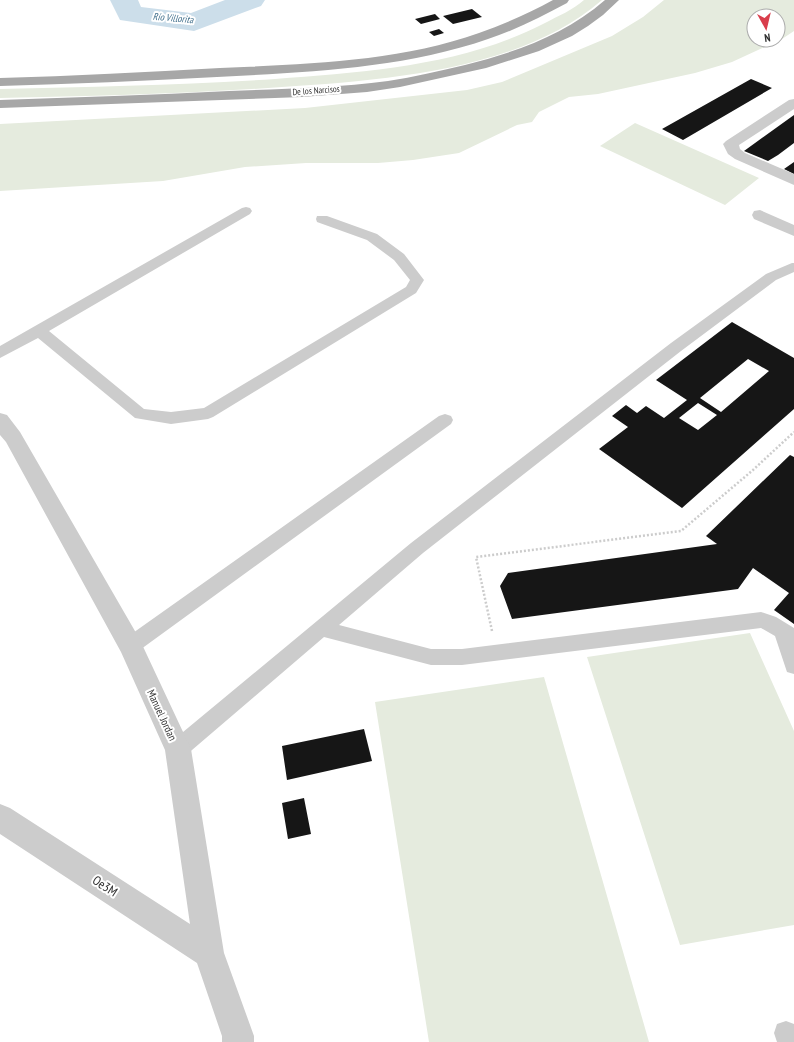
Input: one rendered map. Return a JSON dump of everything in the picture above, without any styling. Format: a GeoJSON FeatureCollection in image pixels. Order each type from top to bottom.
{"type":"FeatureCollection","features":[{"type":"Feature","properties":{"kind":"main road"},"geometry":{"type":"LineString","coordinates":[[0,82],[312,68],[400,58],[436,51],[493,34],[563,0]]}},
{"type":"Feature","properties":{"kind":"main road","name":"De los Narcisos"},"geometry":{"type":"LineString","coordinates":[[0,104],[296,92],[386,85],[417,80],[510,58],[539,47],[566,35],[585,24],[613,0]]}},
{"type":"Feature","properties":{"kind":"street"},"geometry":{"type":"LineString","coordinates":[[794,103],[731,144],[733,151],[740,156],[794,180]]}},
{"type":"Feature","properties":{"kind":"street"},"geometry":{"type":"LineString","coordinates":[[760,215],[793,230]]}},
{"type":"Feature","properties":{"kind":"street","name":"Manuel Jordan"},"geometry":{"type":"LineString","coordinates":[[0,420],[13,437],[130,646],[178,749],[209,954],[238,1036],[238,1042]]}},
{"type":"Feature","properties":{"kind":"street","name":"Oe3M"},"geometry":{"type":"LineString","coordinates":[[0,818],[209,954]]}},
{"type":"Feature","properties":{"kind":"lane"},"geometry":{"type":"LineString","coordinates":[[0,353],[246,211]]}},
{"type":"Feature","properties":{"kind":"lane"},"geometry":{"type":"LineString","coordinates":[[38,330],[140,414],[171,418],[208,413],[411,290],[417,280],[399,257],[372,237],[322,218]]}},
{"type":"Feature","properties":{"kind":"lane"},"geometry":{"type":"LineString","coordinates":[[178,749],[417,548],[676,347],[771,277],[794,268]]}},
{"type":"Feature","properties":{"kind":"lane"},"geometry":{"type":"LineString","coordinates":[[130,646],[445,420]]}},
{"type":"Feature","properties":{"kind":"lane"},"geometry":{"type":"LineString","coordinates":[[321,628],[431,657],[462,658],[761,620],[788,634],[794,666]]}},
{"type":"Feature","properties":{"kind":"path"},"geometry":{"type":"LineString","coordinates":[[497,653],[476,556],[681,531],[753,470],[794,432]]}},
{"type":"Feature","properties":{"kind":"shaded area"},"geometry":{"type":"Polygon","coordinates":[[[584,0],[602,0],[568,24],[530,44],[488,58],[444,69],[353,82],[268,88],[100,96],[0,98],[0,89],[138,86],[241,81],[379,70],[447,58],[481,49],[545,23],[565,13],[584,0]]]}},
{"type":"Feature","properties":{"kind":"shaded area"},"geometry":{"type":"Polygon","coordinates":[[[664,0],[794,0],[794,31],[786,36],[786,8],[746,8],[746,48],[762,48],[732,62],[695,73],[598,94],[569,97],[539,112],[532,122],[517,125],[459,153],[413,160],[378,163],[306,163],[245,167],[163,181],[0,191],[0,124],[305,108],[467,90],[502,82],[612,36],[643,17],[664,0]]]}},
{"type":"Feature","properties":{"kind":"shaded area"},"geometry":{"type":"Polygon","coordinates":[[[635,123],[759,178],[725,205],[600,146],[635,123]]]}},
{"type":"Feature","properties":{"kind":"shaded area"},"geometry":{"type":"Polygon","coordinates":[[[750,633],[794,731],[794,925],[680,945],[587,657],[750,633]]]}},
{"type":"Feature","properties":{"kind":"shaded area"},"geometry":{"type":"Polygon","coordinates":[[[544,677],[649,1042],[429,1042],[375,702],[544,677]]]}},
{"type":"Feature","properties":{"kind":"building"},"geometry":{"type":"Polygon","coordinates":[[[472,9],[482,17],[453,24],[443,16],[472,9]]]}},
{"type":"Feature","properties":{"kind":"building"},"geometry":{"type":"Polygon","coordinates":[[[435,14],[440,19],[421,24],[415,19],[435,14]]]}},
{"type":"Feature","properties":{"kind":"building"},"geometry":{"type":"Polygon","coordinates":[[[439,29],[444,33],[434,36],[429,32],[439,29]]]}},
{"type":"Feature","properties":{"kind":"building"},"geometry":{"type":"Polygon","coordinates":[[[751,79],[772,88],[683,140],[662,129],[751,79]]]}},
{"type":"Feature","properties":{"kind":"building"},"geometry":{"type":"Polygon","coordinates":[[[794,115],[794,143],[778,155],[768,161],[744,151],[794,115]]]}},
{"type":"Feature","properties":{"kind":"building"},"geometry":{"type":"Polygon","coordinates":[[[794,162],[794,174],[784,169],[794,162]]]}},
{"type":"Feature","properties":{"kind":"building"},"geometry":{"type":"Polygon","coordinates":[[[732,322],[794,358],[794,409],[682,508],[599,449],[628,427],[612,416],[626,405],[637,413],[646,406],[664,418],[687,400],[656,380],[732,322]],[[748,359],[700,398],[721,412],[769,371],[748,359]],[[698,403],[679,418],[698,430],[717,415],[698,403]]]}},
{"type":"Feature","properties":{"kind":"building"},"geometry":{"type":"Polygon","coordinates":[[[790,455],[794,457],[794,624],[774,610],[789,593],[753,568],[738,589],[512,619],[500,586],[508,573],[717,544],[706,536],[790,455]]]}},
{"type":"Feature","properties":{"kind":"building"},"geometry":{"type":"Polygon","coordinates":[[[364,729],[372,761],[287,780],[282,746],[364,729]]]}},
{"type":"Feature","properties":{"kind":"building"},"geometry":{"type":"Polygon","coordinates":[[[304,798],[311,834],[288,839],[282,803],[304,798]]]}},
{"type":"Feature","properties":{"kind":"waterway","name":"Río Villorita"},"geometry":{"type":"LineString","coordinates":[[124,0],[130,14],[194,22],[251,0]]}}]}
